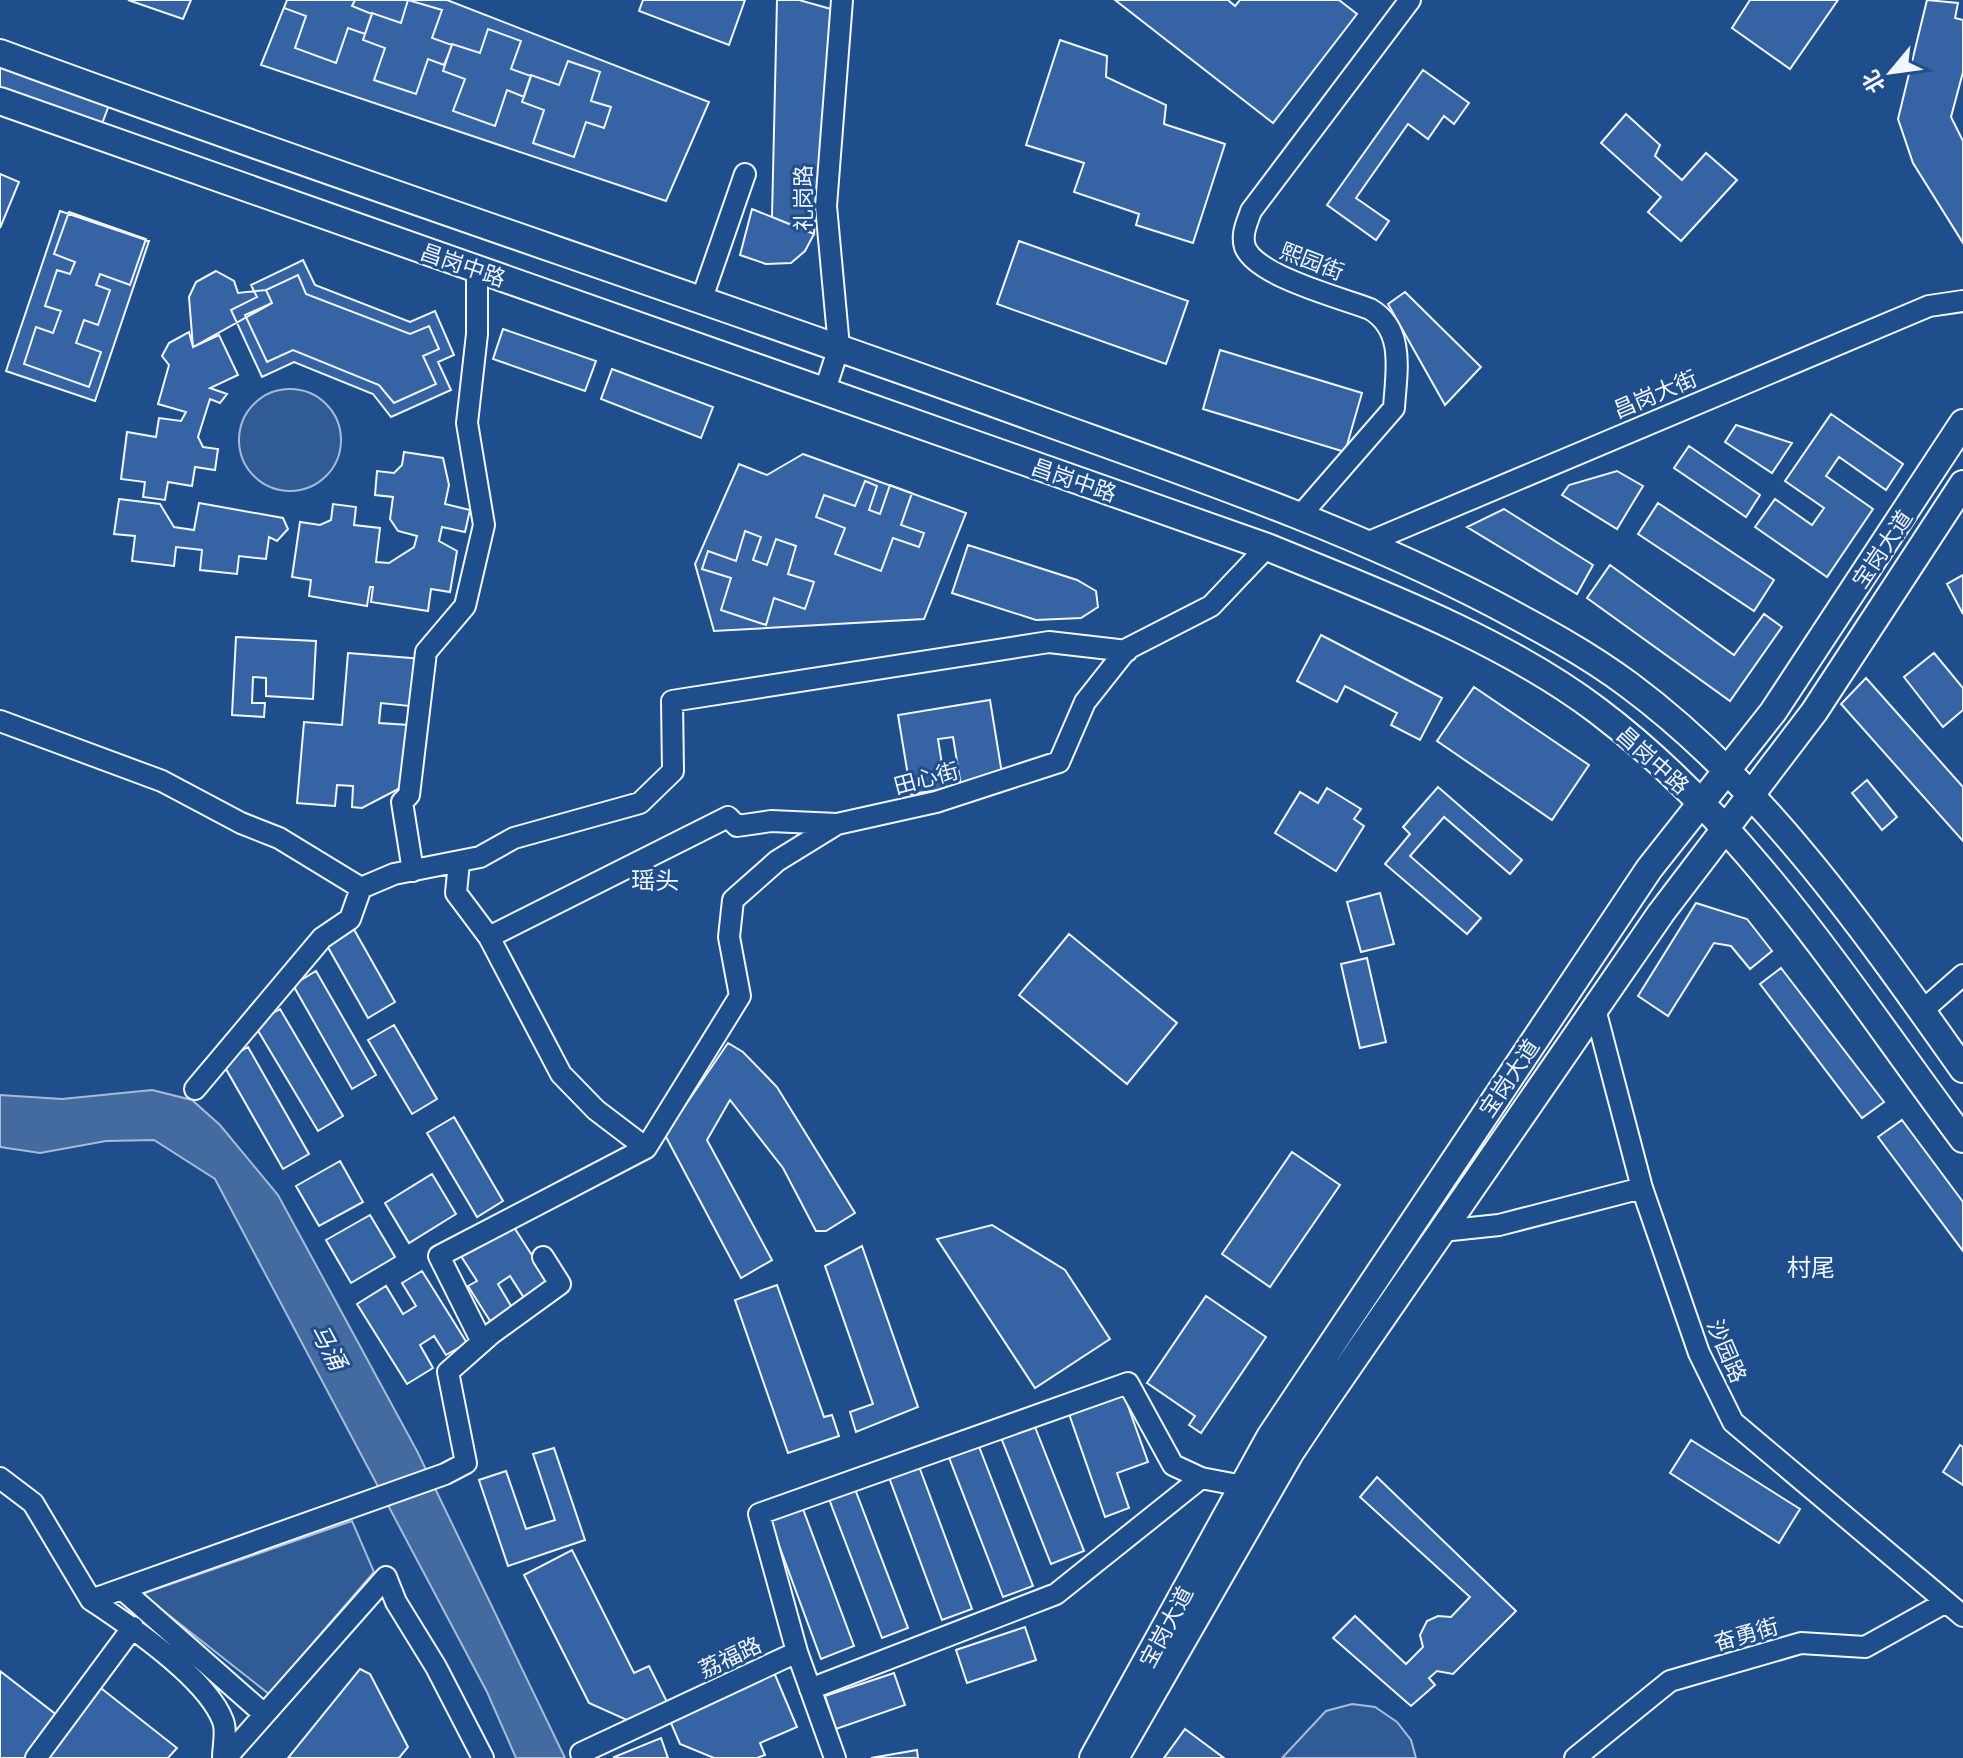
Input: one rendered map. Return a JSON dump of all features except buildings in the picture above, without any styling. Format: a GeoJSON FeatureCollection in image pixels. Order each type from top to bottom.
{"type":"FeatureCollection","features":[{"type":"Feature","properties":{"kind":"main road","name":"昌岗中路"},"geometry":{"type":"LineString","coordinates":[[0,53],[839,347],[1369,542],[1576,650],[1667,714],[1749,793],[1922,1011],[1963,1069]]}},
{"type":"Feature","properties":{"kind":"main road","name":"昌岗中路"},"geometry":{"type":"LineString","coordinates":[[0,101],[1267,547],[1394,600],[1542,675],[1598,711],[1724,826],[1780,893],[1963,1139]]}},
{"type":"Feature","properties":{"kind":"main road"},"geometry":{"type":"LineString","coordinates":[[918,425],[905,403],[914,386],[935,382]]}},
{"type":"Feature","properties":{"kind":"main road","name":"宝岗大道"},"geometry":{"type":"LineString","coordinates":[[1093,1758],[1270,1437],[1649,869],[1699,800],[1773,712],[1963,423]]}},
{"type":"Feature","properties":{"kind":"main road","name":"宝岗大道"},"geometry":{"type":"LineString","coordinates":[[1115,1758],[1290,1453],[1724,826],[1814,712],[1963,484]]}},
{"type":"Feature","properties":{"kind":"street","name":"礼岗路"},"geometry":{"type":"LineString","coordinates":[[824,393],[839,347],[826,206],[842,0]]}},
{"type":"Feature","properties":{"kind":"street","name":"熙园街"},"geometry":{"type":"LineString","coordinates":[[1300,516],[1394,408],[1395,336],[1384,317],[1370,309],[1261,267],[1246,248],[1243,232],[1251,211],[1410,0]]}},
{"type":"Feature","properties":{"kind":"street"},"geometry":{"type":"LineString","coordinates":[[701,301],[745,174]]}},
{"type":"Feature","properties":{"kind":"street"},"geometry":{"type":"LineString","coordinates":[[413,871],[402,802],[409,795],[426,652],[465,606],[484,525],[467,423],[477,334],[477,271]]}},
{"type":"Feature","properties":{"kind":"street","name":"昌岗大街"},"geometry":{"type":"LineString","coordinates":[[1369,542],[1929,306],[1963,301]]}},
{"type":"Feature","properties":{"kind":"street","name":"田心街"},"geometry":{"type":"LineString","coordinates":[[646,1148],[740,996],[729,937],[733,900],[777,861],[837,824],[936,802],[1059,762],[1085,702],[1127,651],[1211,606],[1267,547]]}},
{"type":"Feature","properties":{"kind":"street"},"geometry":{"type":"LineString","coordinates":[[195,1089],[322,938],[350,919],[361,888],[394,874],[480,857],[514,838],[640,803],[673,771],[672,701],[1049,642],[1127,651]]}},
{"type":"Feature","properties":{"kind":"street"},"geometry":{"type":"LineString","coordinates":[[0,721],[162,781],[241,823],[279,838],[361,888]]}},
{"type":"Feature","properties":{"kind":"street"},"geometry":{"type":"LineString","coordinates":[[489,937],[728,817],[737,826],[771,821],[837,824]]}},
{"type":"Feature","properties":{"kind":"street"},"geometry":{"type":"LineString","coordinates":[[459,862],[456,893],[489,937],[561,1074],[596,1110],[646,1148],[439,1256],[482,1342]]}},
{"type":"Feature","properties":{"kind":"street"},"geometry":{"type":"LineString","coordinates":[[1922,1011],[1963,975]]}},
{"type":"Feature","properties":{"kind":"street","name":"沙园路"},"geometry":{"type":"LineString","coordinates":[[1595,1009],[1642,1188],[1699,1353],[1733,1422],[1963,1616]]}},
{"type":"Feature","properties":{"kind":"street"},"geometry":{"type":"LineString","coordinates":[[1442,1231],[1499,1225],[1642,1188]]}},
{"type":"Feature","properties":{"kind":"street"},"geometry":{"type":"LineString","coordinates":[[91,1600],[368,1503],[466,1463],[448,1372],[482,1342],[560,1284],[543,1257]]}},
{"type":"Feature","properties":{"kind":"street"},"geometry":{"type":"LineString","coordinates":[[797,1652],[759,1514],[1128,1383],[1173,1465],[1201,1478],[1243,1486]]}},
{"type":"Feature","properties":{"kind":"street"},"geometry":{"type":"LineString","coordinates":[[0,1478],[33,1503],[91,1600],[133,1627],[208,1695],[224,1723],[224,1758]]}},
{"type":"Feature","properties":{"kind":"street"},"geometry":{"type":"LineString","coordinates":[[810,1689],[1056,1594],[1201,1478]]}},
{"type":"Feature","properties":{"kind":"street"},"geometry":{"type":"LineString","coordinates":[[224,1758],[386,1577],[396,1602],[436,1667],[483,1758]]}},
{"type":"Feature","properties":{"kind":"street"},"geometry":{"type":"LineString","coordinates":[[122,1589],[264,1714]]}},
{"type":"Feature","properties":{"kind":"street","name":"奋勇街"},"geometry":{"type":"LineString","coordinates":[[1575,1758],[1670,1681],[1801,1643],[1865,1647],[1946,1602]]}},
{"type":"Feature","properties":{"kind":"street"},"geometry":{"type":"LineString","coordinates":[[36,1758],[133,1627]]}},
{"type":"Feature","properties":{"kind":"street","name":"荔福路"},"geometry":{"type":"LineString","coordinates":[[581,1753],[797,1652],[835,1758]]}},
{"type":"Feature","properties":{"kind":"shaded area"},"geometry":{"type":"Polygon","coordinates":[[[290,389],[309,393],[326,404],[337,421],[341,440],[337,459],[326,476],[309,487],[290,491],[271,487],[254,476],[243,459],[239,440],[243,421],[254,404],[271,393],[290,389]]]}},
{"type":"Feature","properties":{"kind":"shaded area"},"geometry":{"type":"Polygon","coordinates":[[[352,1521],[374,1572],[269,1694],[142,1594],[352,1521]]]}},
{"type":"Feature","properties":{"kind":"shaded area"},"geometry":{"type":"Polygon","coordinates":[[[1352,1704],[1375,1707],[1397,1722],[1411,1740],[1416,1758],[1282,1758],[1326,1711],[1352,1704]]]}},
{"type":"Feature","properties":{"kind":"water","name":"马涌"},"geometry":{"type":"Polygon","coordinates":[[[152,1090],[192,1100],[220,1125],[278,1195],[417,1451],[565,1758],[516,1758],[487,1692],[215,1179],[154,1140],[106,1141],[40,1153],[0,1147],[0,1095],[62,1099],[152,1090]]]}},
{"type":"Feature","properties":{"kind":"district","name":"瑶头"},"geometry":{"type":"Point","coordinates":[655,881]}},
{"type":"Feature","properties":{"kind":"district","name":"村尾"},"geometry":{"type":"Point","coordinates":[1811,1268]}}]}
